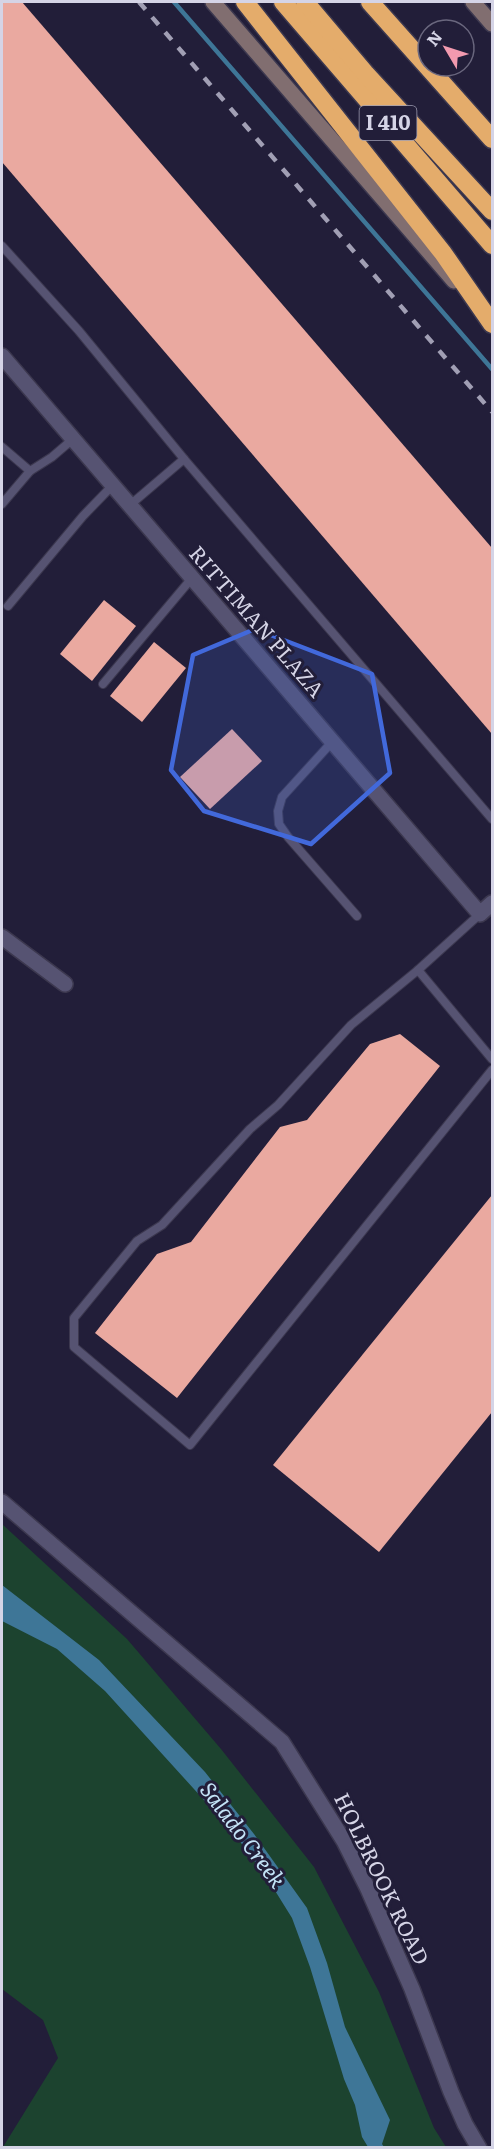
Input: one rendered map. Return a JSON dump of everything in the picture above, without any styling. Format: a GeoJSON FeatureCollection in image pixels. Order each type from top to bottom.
{"type":"FeatureCollection","features":[{"type":"Feature","properties":{"kind":"highway"},"geometry":{"type":"LineString","coordinates":[[244,2],[442,253],[492,325]]}},
{"type":"Feature","properties":{"kind":"highway","name":"I 410"},"geometry":{"type":"LineString","coordinates":[[283,2],[492,245]]}},
{"type":"Feature","properties":{"kind":"highway"},"geometry":{"type":"LineString","coordinates":[[305,2],[365,73],[492,211]]}},
{"type":"Feature","properties":{"kind":"highway"},"geometry":{"type":"LineString","coordinates":[[370,2],[492,139]]}},
{"type":"Feature","properties":{"kind":"main road"},"geometry":{"type":"LineString","coordinates":[[213,2],[492,325]]}},
{"type":"Feature","properties":{"kind":"main road"},"geometry":{"type":"LineString","coordinates":[[473,2],[492,24]]}},
{"type":"Feature","properties":{"kind":"street","name":"RITTIMAN PLAZA"},"geometry":{"type":"LineString","coordinates":[[2,356],[480,914]]}},
{"type":"Feature","properties":{"kind":"street"},"geometry":{"type":"LineString","coordinates":[[480,914],[492,903]]}},
{"type":"Feature","properties":{"kind":"street"},"geometry":{"type":"LineString","coordinates":[[2,937],[65,984]]}},
{"type":"Feature","properties":{"kind":"street","name":"HOLBROOK ROAD"},"geometry":{"type":"LineString","coordinates":[[2,1502],[282,1742],[344,1841],[368,1889],[411,1989],[451,2092],[479,2148]]}},
{"type":"Feature","properties":{"kind":"lane"},"geometry":{"type":"LineString","coordinates":[[2,246],[79,331],[184,459],[492,819]]}},
{"type":"Feature","properties":{"kind":"lane"},"geometry":{"type":"LineString","coordinates":[[2,504],[30,471],[74,439]]}},
{"type":"Feature","properties":{"kind":"lane"},"geometry":{"type":"LineString","coordinates":[[2,447],[30,471]]}},
{"type":"Feature","properties":{"kind":"lane"},"geometry":{"type":"LineString","coordinates":[[130,505],[184,459]]}},
{"type":"Feature","properties":{"kind":"lane"},"geometry":{"type":"LineString","coordinates":[[8,606],[83,516],[113,485]]}},
{"type":"Feature","properties":{"kind":"lane"},"geometry":{"type":"LineString","coordinates":[[103,684],[192,578]]}},
{"type":"Feature","properties":{"kind":"lane"},"geometry":{"type":"LineString","coordinates":[[332,742],[282,797],[278,811],[279,824],[357,916]]}},
{"type":"Feature","properties":{"kind":"lane"},"geometry":{"type":"LineString","coordinates":[[480,914],[418,970],[351,1025],[278,1105],[250,1129],[162,1225],[137,1241],[74,1318],[74,1347],[190,1445],[492,1070]]}},
{"type":"Feature","properties":{"kind":"lane"},"geometry":{"type":"LineString","coordinates":[[418,970],[492,1059]]}},
{"type":"Feature","properties":{"kind":"highlighted area"},"geometry":{"type":"Polygon","coordinates":[[[255,629],[372,674],[390,773],[311,844],[204,811],[171,770],[193,655],[255,629]]]}},
{"type":"Feature","properties":{"kind":"green space"},"geometry":{"type":"Polygon","coordinates":[[[2,1524],[127,1639],[221,1749],[314,1867],[379,1992],[434,2128],[446,2147],[3,2147],[58,2058],[43,2020],[2,1989],[2,1524]]]}},
{"type":"Feature","properties":{"kind":"water","name":"Salado Creek"},"geometry":{"type":"Polygon","coordinates":[[[2,1585],[99,1660],[205,1772],[254,1834],[307,1908],[327,1963],[345,2027],[390,2120],[382,2144],[384,2147],[368,2147],[362,2137],[355,2105],[344,2079],[310,1967],[292,1918],[269,1881],[233,1832],[105,1691],[57,1649],[2,1621],[2,1585]]]}},
{"type":"Feature","properties":{"kind":"building"},"geometry":{"type":"Polygon","coordinates":[[[2,2],[22,2],[492,548],[492,734],[2,162],[2,2]]]}},
{"type":"Feature","properties":{"kind":"building"},"geometry":{"type":"Polygon","coordinates":[[[104,600],[136,626],[92,681],[60,654],[104,600]]]}},
{"type":"Feature","properties":{"kind":"building"},"geometry":{"type":"Polygon","coordinates":[[[154,642],[186,668],[142,722],[110,696],[154,642]]]}},
{"type":"Feature","properties":{"kind":"building"},"geometry":{"type":"Polygon","coordinates":[[[232,729],[262,761],[210,809],[180,777],[232,729]]]}},
{"type":"Feature","properties":{"kind":"building"},"geometry":{"type":"Polygon","coordinates":[[[400,1034],[440,1066],[177,1398],[95,1333],[157,1254],[191,1242],[280,1127],[307,1120],[370,1044],[400,1034]]]}},
{"type":"Feature","properties":{"kind":"building"},"geometry":{"type":"Polygon","coordinates":[[[492,1195],[492,1412],[379,1552],[273,1465],[492,1195]]]}},
{"type":"Feature","properties":{"kind":"waterway"},"geometry":{"type":"LineString","coordinates":[[174,2],[492,369]]}},
{"type":"Feature","properties":{"kind":"railway"},"geometry":{"type":"LineString","coordinates":[[139,2],[492,412]]}}]}
